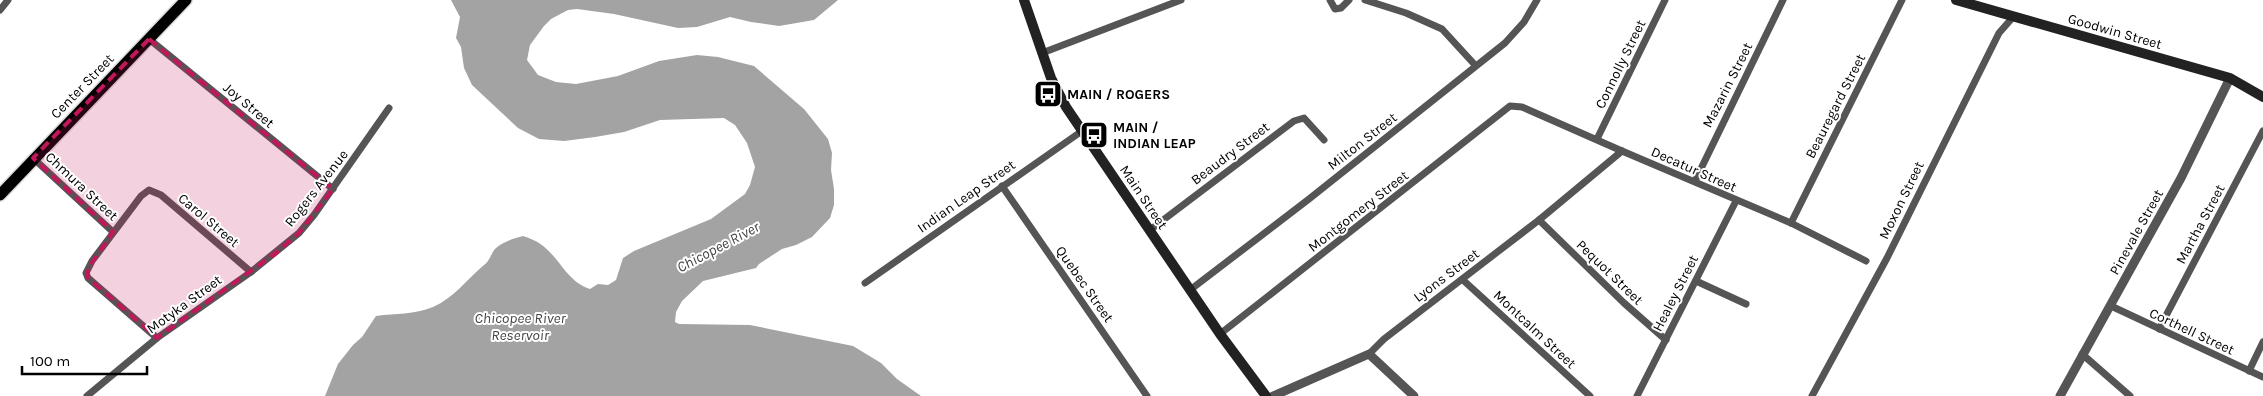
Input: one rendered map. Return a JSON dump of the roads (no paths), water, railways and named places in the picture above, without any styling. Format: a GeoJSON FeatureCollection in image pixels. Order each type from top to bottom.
{"type":"FeatureCollection","features":[{"type":"Feature","properties":{"kind":"main road","name":"Center Street"},"geometry":{"type":"LineString","coordinates":[[0,195],[33,158],[186,0]]}},
{"type":"Feature","properties":{"kind":"main road","name":"Main Street"},"geometry":{"type":"LineString","coordinates":[[1024,0],[1058,95],[1220,334],[1266,396]]}},
{"type":"Feature","properties":{"kind":"main road","name":"Goodwin Street"},"geometry":{"type":"LineString","coordinates":[[1956,0],[2230,78],[2263,97]]}},
{"type":"Feature","properties":{"kind":"street"},"geometry":{"type":"LineString","coordinates":[[0,10],[8,0]]}},
{"type":"Feature","properties":{"kind":"street"},"geometry":{"type":"LineString","coordinates":[[1042,53],[1181,0]]}},
{"type":"Feature","properties":{"kind":"street"},"geometry":{"type":"LineString","coordinates":[[1330,0],[1336,9],[1341,8],[1349,0]]}},
{"type":"Feature","properties":{"kind":"street"},"geometry":{"type":"LineString","coordinates":[[1365,0],[1406,13],[1442,29],[1475,65]]}},
{"type":"Feature","properties":{"kind":"street","name":"Milton Street"},"geometry":{"type":"LineString","coordinates":[[1190,290],[1309,199],[1515,34],[1536,0]]}},
{"type":"Feature","properties":{"kind":"street","name":"Connolly Street"},"geometry":{"type":"LineString","coordinates":[[1597,139],[1665,0]]}},
{"type":"Feature","properties":{"kind":"street","name":"Mazarin Street"},"geometry":{"type":"LineString","coordinates":[[1694,181],[1783,0]]}},
{"type":"Feature","properties":{"kind":"street","name":"Beauregard Street"},"geometry":{"type":"LineString","coordinates":[[1791,223],[1902,0]]}},
{"type":"Feature","properties":{"kind":"street","name":"Moxon Street"},"geometry":{"type":"LineString","coordinates":[[1812,396],[1887,258],[1999,33],[2014,16]]}},
{"type":"Feature","properties":{"kind":"street","name":"Joy Street"},"geometry":{"type":"LineString","coordinates":[[149,39],[333,189]]}},
{"type":"Feature","properties":{"kind":"street","name":"Pinevale Street"},"geometry":{"type":"LineString","coordinates":[[2060,396],[2182,178],[2230,78]]}},
{"type":"Feature","properties":{"kind":"street","name":"Decatur Street"},"geometry":{"type":"LineString","coordinates":[[1510,106],[1522,107],[1736,201],[1791,223],[1866,261]]}},
{"type":"Feature","properties":{"kind":"street","name":"Montgomery Street"},"geometry":{"type":"LineString","coordinates":[[1220,334],[1510,106]]}},
{"type":"Feature","properties":{"kind":"street","name":"Rogers Avenue"},"geometry":{"type":"LineString","coordinates":[[251,272],[299,233],[333,189],[389,108]]}},
{"type":"Feature","properties":{"kind":"street","name":"Beaudry Street"},"geometry":{"type":"LineString","coordinates":[[1150,230],[1294,121],[1304,118],[1324,140]]}},
{"type":"Feature","properties":{"kind":"street","name":"Martha Street"},"geometry":{"type":"LineString","coordinates":[[2159,329],[2263,130]]}},
{"type":"Feature","properties":{"kind":"street","name":"Indian Leap Street"},"geometry":{"type":"LineString","coordinates":[[866,283],[1082,131]]}},
{"type":"Feature","properties":{"kind":"street","name":"Lyons Street"},"geometry":{"type":"LineString","coordinates":[[1273,396],[1369,354],[1384,339],[1539,220],[1622,151]]}},
{"type":"Feature","properties":{"kind":"street","name":"Chmura Street"},"geometry":{"type":"LineString","coordinates":[[33,158],[113,232]]}},
{"type":"Feature","properties":{"kind":"street","name":"Quebec Street"},"geometry":{"type":"LineString","coordinates":[[1002,186],[1147,396]]}},
{"type":"Feature","properties":{"kind":"street","name":"Carol Street"},"geometry":{"type":"LineString","coordinates":[[113,232],[141,196],[149,190],[161,195],[251,272]]}},
{"type":"Feature","properties":{"kind":"street","name":"Healey Street"},"geometry":{"type":"LineString","coordinates":[[1637,396],[1736,201]]}},
{"type":"Feature","properties":{"kind":"street","name":"Pequot Street"},"geometry":{"type":"LineString","coordinates":[[1539,220],[1624,304],[1666,340]]}},
{"type":"Feature","properties":{"kind":"street"},"geometry":{"type":"LineString","coordinates":[[113,232],[92,261],[86,273],[88,278],[157,338]]}},
{"type":"Feature","properties":{"kind":"street","name":"Motyka Street"},"geometry":{"type":"LineString","coordinates":[[87,396],[157,338],[251,272]]}},
{"type":"Feature","properties":{"kind":"street","name":"Montcalm Street"},"geometry":{"type":"LineString","coordinates":[[1463,280],[1590,396]]}},
{"type":"Feature","properties":{"kind":"street"},"geometry":{"type":"LineString","coordinates":[[1696,281],[1746,304]]}},
{"type":"Feature","properties":{"kind":"street","name":"Corthell Street"},"geometry":{"type":"LineString","coordinates":[[2111,306],[2263,378]]}},
{"type":"Feature","properties":{"kind":"street"},"geometry":{"type":"LineString","coordinates":[[2249,371],[2263,342]]}},
{"type":"Feature","properties":{"kind":"street"},"geometry":{"type":"LineString","coordinates":[[1369,354],[1414,396]]}},
{"type":"Feature","properties":{"kind":"street"},"geometry":{"type":"LineString","coordinates":[[2082,354],[2130,396]]}},
{"type":"Feature","properties":{"kind":"water"},"geometry":{"type":"Polygon","coordinates":[[[451,0],[838,0],[814,20],[779,26],[730,17],[697,27],[678,28],[614,14],[577,9],[568,10],[551,19],[544,26],[530,45],[527,60],[538,75],[556,82],[576,84],[618,76],[659,61],[697,55],[718,57],[754,66],[804,109],[828,139],[832,153],[831,170],[834,189],[834,205],[830,218],[812,237],[782,249],[756,268],[703,281],[682,301],[676,312],[675,322],[679,324],[750,325],[853,346],[881,363],[897,379],[921,396],[325,396],[338,364],[362,337],[376,316],[419,311],[441,303],[486,264],[495,249],[512,239],[523,236],[535,241],[552,255],[572,278],[590,289],[598,284],[608,285],[616,280],[623,258],[634,251],[711,219],[745,194],[750,185],[755,167],[747,143],[735,125],[724,118],[660,120],[624,132],[564,141],[539,139],[518,128],[472,85],[464,68],[461,47],[456,38],[460,17],[451,0]]]}},
{"type":"Feature","properties":{"kind":"place","name":"MAIN / ROGERS"},"geometry":{"type":"Point","coordinates":[1048,94]}},
{"type":"Feature","properties":{"kind":"place","name":"MAIN / INDIAN LEAP"},"geometry":{"type":"Point","coordinates":[1094,135]}},
{"type":"Feature","properties":{"kind":"water label","name":"Chicopee River"},"geometry":{"type":"Point","coordinates":[718,247]}},
{"type":"Feature","properties":{"kind":"water label","name":"Chicopee River Reservoir"},"geometry":{"type":"Point","coordinates":[520,326]}}]}
